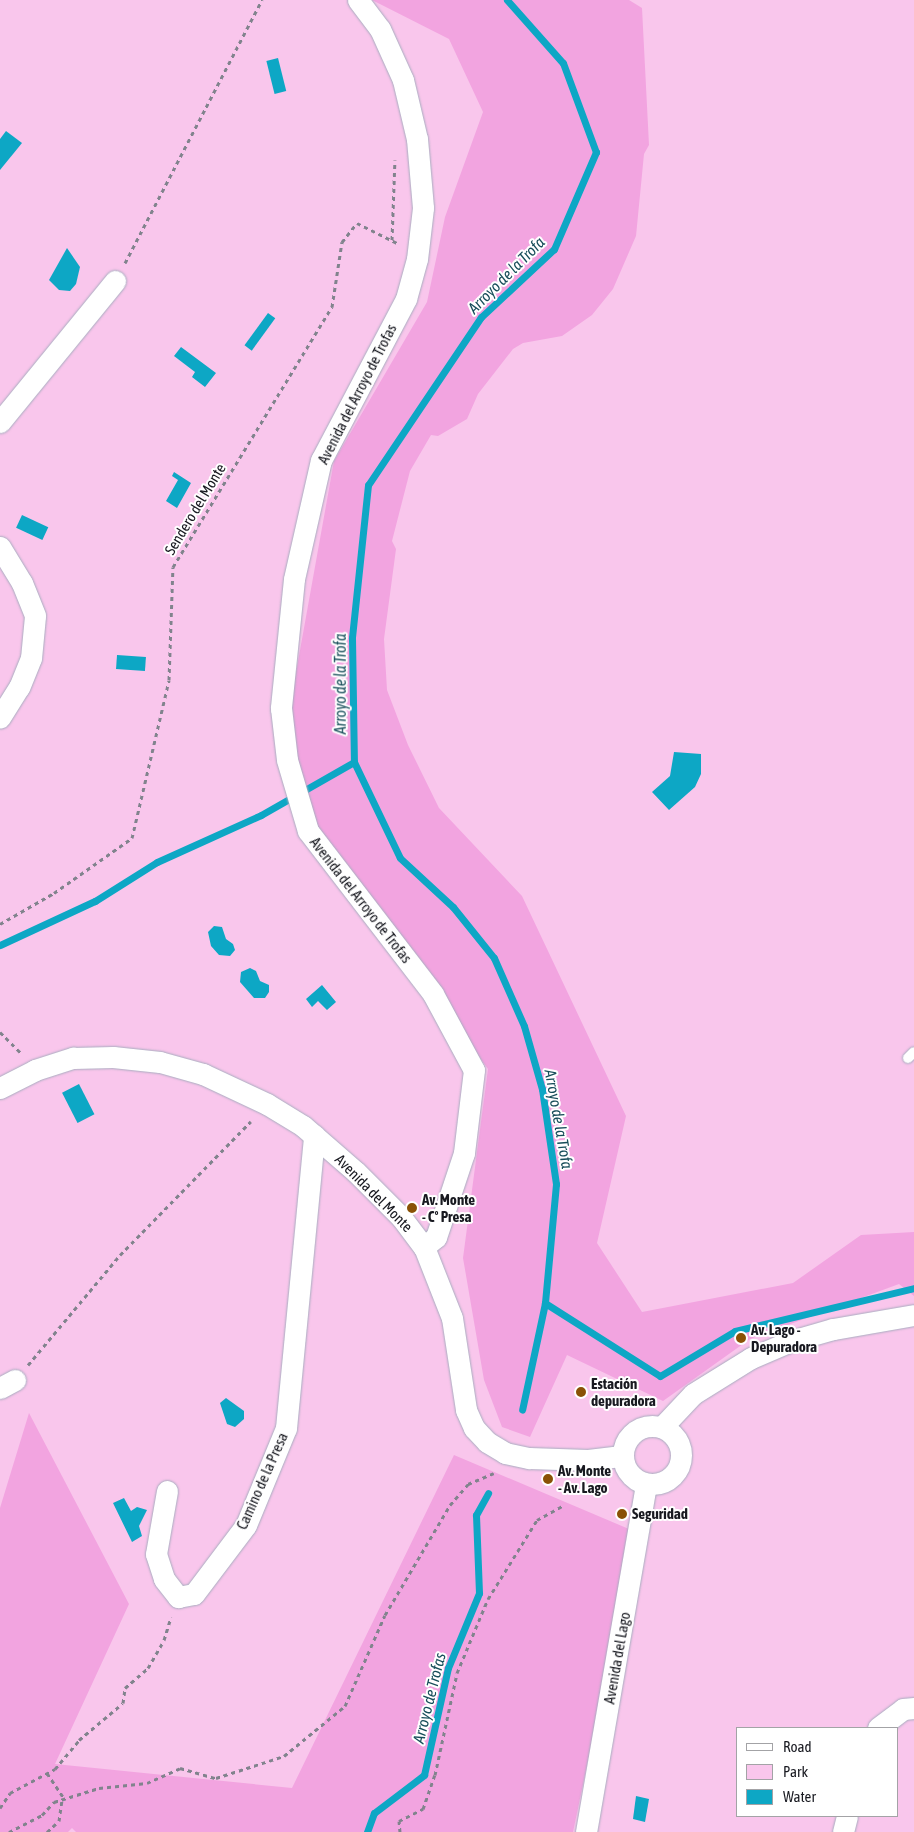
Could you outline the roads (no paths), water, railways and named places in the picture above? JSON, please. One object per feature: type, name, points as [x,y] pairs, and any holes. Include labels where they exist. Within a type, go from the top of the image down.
[{"type":"street","name":"Avenida del Arroyo de Trofas","points":[[358,0],[380,29],[403,80],[417,139],[423,208],[417,259],[406,299],[321,460],[294,579],[281,708],[287,760],[308,831],[433,994],[474,1070],[464,1154],[436,1237],[424,1247]]},
{"type":"street","points":[[0,422],[115,281]]},
{"type":"street","points":[[0,547],[22,583],[35,616],[31,658],[19,688],[0,717]]},
{"type":"street","name":"Avenida del Monte","points":[[0,1088],[35,1070],[73,1058],[114,1057],[160,1062],[203,1074],[267,1104],[314,1135],[401,1217],[424,1247],[452,1318],[466,1410],[474,1428],[487,1442],[505,1453],[530,1458],[588,1460],[622,1456]]},
{"type":"street","name":"Camino de la Presa","points":[[167,1491],[156,1554],[164,1579],[178,1597],[194,1594],[246,1525],[286,1428],[314,1135]]},
{"type":"street","points":[[662,1427],[693,1394],[752,1358],[791,1341],[833,1329],[914,1315]]},
{"type":"street","points":[[662,1427],[673,1434],[680,1444],[682,1457],[678,1469],[670,1479],[659,1484],[646,1484],[634,1479],[626,1469],[622,1456],[627,1440],[639,1428],[662,1427]]},
{"type":"street","name":"Avenida del Lago","points":[[586,1832],[643,1515],[646,1484]]},
{"type":"street","points":[[879,1727],[903,1709],[914,1708]]},
{"type":"street","points":[[843,1832],[847,1817]]},
{"type":"water","points":[[278,58],[286,91],[275,94],[266,61]]},
{"type":"water","points":[[6,131],[22,143],[0,170],[0,139]]},
{"type":"water","points":[[67,248],[80,267],[76,284],[70,291],[59,290],[49,280]]},
{"type":"water","points":[[268,313],[275,318],[252,351],[244,345]]},
{"type":"water","points":[[181,347],[216,373],[205,387],[192,377],[195,372],[174,356]]},
{"type":"water","points":[[174,472],[191,483],[177,508],[166,501],[178,480],[172,476]]},
{"type":"water","points":[[22,515],[48,527],[42,540],[16,528]]},
{"type":"water","points":[[117,655],[146,657],[145,671],[116,669]]},
{"type":"water","points":[[674,752],[701,754],[701,774],[695,787],[669,810],[652,792],[670,776]]},
{"type":"water","points":[[214,926],[222,927],[226,939],[233,944],[235,950],[230,956],[219,955],[211,946],[208,932]]},
{"type":"water","points":[[250,968],[256,971],[260,981],[269,985],[269,992],[265,998],[254,998],[240,982],[241,972]]},
{"type":"water","points":[[322,985],[336,1002],[327,1010],[318,1001],[312,1007],[306,999]]},
{"type":"water","points":[[79,1084],[94,1114],[78,1123],[62,1093]]},
{"type":"water","points":[[226,1398],[244,1411],[244,1419],[235,1427],[227,1424],[220,1403]]},
{"type":"water","points":[[124,1498],[131,1511],[137,1507],[147,1510],[139,1526],[142,1536],[132,1542],[113,1503]]},
{"type":"water","points":[[636,1796],[649,1799],[645,1822],[633,1819]]},
{"type":"waterway","name":"Arroyo de la Trofa","points":[[507,0],[563,63],[596,152],[554,249],[481,317],[368,485],[352,638],[354,762],[400,858],[453,907],[494,958],[524,1026],[542,1089],[556,1184],[545,1303],[522,1410]]},
{"type":"waterway","points":[[0,945],[95,901],[157,862],[261,815],[354,762]]},
{"type":"waterway","points":[[545,1303],[660,1376],[735,1331],[914,1288]]},
{"type":"waterway","name":"Arroyo de Trofas","points":[[367,1832],[374,1813],[424,1775],[448,1668],[479,1593],[476,1515],[488,1493]]},
{"type":"place","name":"Av. Monte - Cº Presa","points":[[412,1208]]},
{"type":"place","name":"Av. Lago - Depuradora","points":[[741,1338]]},
{"type":"place","name":"Estación depuradora","points":[[581,1392]]},
{"type":"place","name":"Av. Monte - Av. Lago","points":[[548,1479]]},
{"type":"place","name":"Seguridad","points":[[622,1514]]}]
